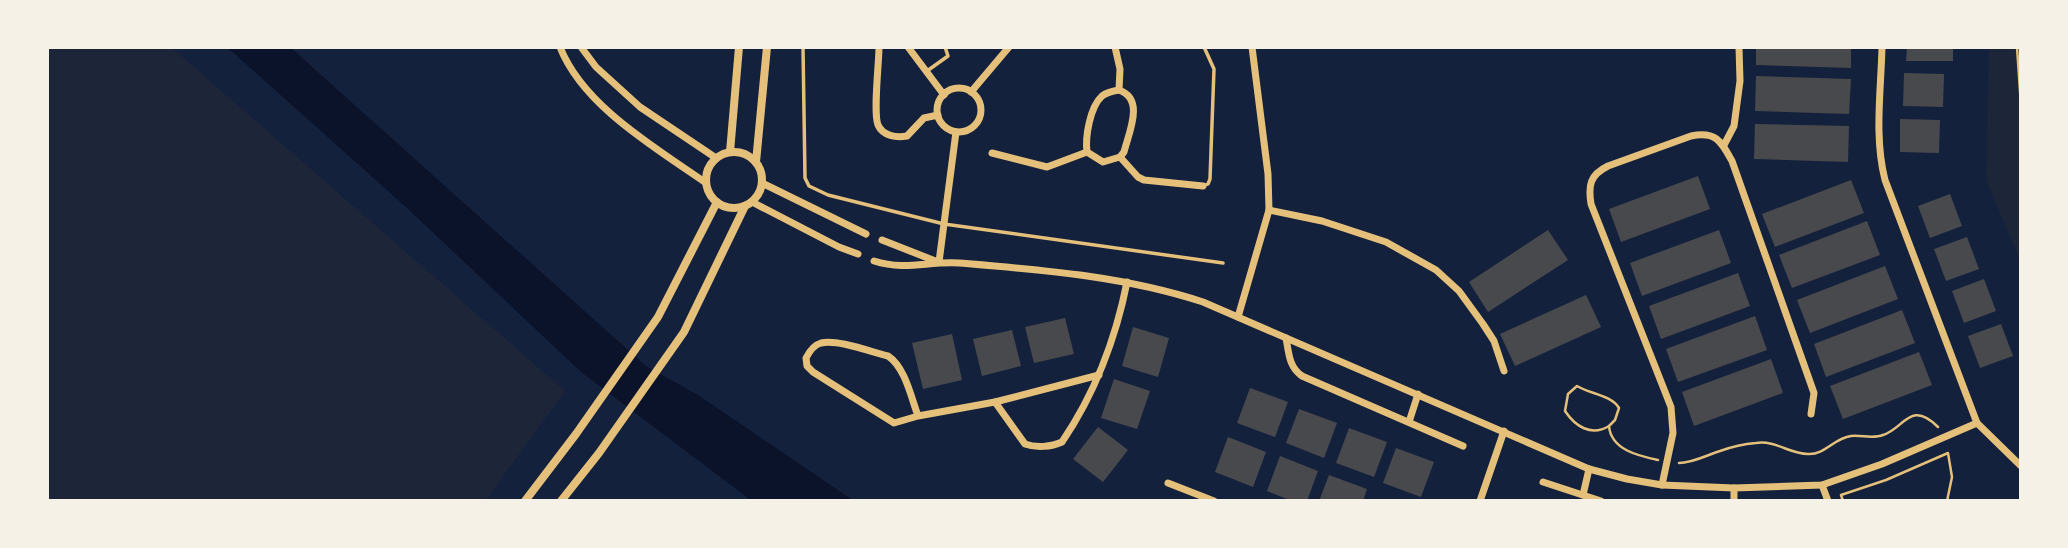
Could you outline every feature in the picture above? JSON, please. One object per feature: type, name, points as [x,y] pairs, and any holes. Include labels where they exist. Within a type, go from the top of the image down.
[{"type":"street","points":[[560,47],[580,83],[625,125],[706,183]]},
{"type":"street","points":[[581,47],[596,67],[640,107],[716,158]]},
{"type":"street","points":[[730,152],[739,47]]},
{"type":"street","points":[[756,162],[767,47]]},
{"type":"street","points":[[879,47],[877,118],[880,128],[893,137],[906,136],[924,118],[938,115]]},
{"type":"street","points":[[908,47],[944,95]]},
{"type":"street","points":[[971,92],[1009,47]]},
{"type":"street","points":[[1115,47],[1120,69],[1119,90]]},
{"type":"street","points":[[1238,317],[1269,210],[1268,174],[1252,47]]},
{"type":"street","points":[[1724,145],[1734,127],[1740,81],[1740,47]]},
{"type":"street","points":[[1882,47],[1879,141],[1880,162],[1885,180],[1977,423],[2021,466]]},
{"type":"street","points":[[957,89],[971,92],[980,102],[980,116],[972,128],[956,132],[946,127],[938,115],[939,100],[957,89]]},
{"type":"street","points":[[1119,90],[1127,92],[1134,106],[1124,152],[1120,157],[1103,162],[1087,152],[1087,139],[1096,106],[1103,95],[1119,90]]},
{"type":"street","points":[[939,262],[956,132]]},
{"type":"street","points":[[1662,485],[1673,433],[1671,407],[1591,204],[1591,180],[1598,171],[1608,166],[1691,136],[1703,134],[1715,137],[1724,145],[1814,393],[1811,414]]},
{"type":"street","points":[[730,152],[744,154],[756,162],[762,183],[757,197],[748,204],[730,208],[711,197],[706,183],[708,169],[716,158],[730,152]]},
{"type":"street","points":[[992,153],[1047,167],[1087,152]]},
{"type":"street","points":[[1120,157],[1144,180],[1203,186]]},
{"type":"street","points":[[762,183],[866,234]]},
{"type":"street","points":[[525,501],[658,317],[717,202]]},
{"type":"street","points":[[748,204],[858,254]]},
{"type":"street","points":[[561,501],[684,332],[748,204]]},
{"type":"street","points":[[1269,210],[1321,220],[1386,242],[1436,270],[1459,291],[1483,324],[1494,341],[1504,371]]},
{"type":"street","points":[[882,240],[939,262]]},
{"type":"street","points":[[874,261],[907,268],[939,262],[1056,271],[1164,289],[1203,302],[1590,469],[1627,480],[1662,485],[1734,488],[1822,485],[1882,464],[1977,423]]},
{"type":"street","points":[[995,402],[1025,444],[1055,445],[1062,442],[1099,374],[1122,310],[1127,282]]},
{"type":"street","points":[[1286,338],[1290,363],[1302,376],[1463,446]]},
{"type":"street","points":[[918,416],[894,360],[888,356],[821,343],[810,351],[806,358],[807,366],[813,372],[894,423],[995,402],[1099,374]]},
{"type":"street","points":[[1409,422],[1418,394]]},
{"type":"street","points":[[1480,501],[1504,431]]},
{"type":"street","points":[[1583,495],[1590,469]]},
{"type":"street","points":[[1543,482],[1601,501]]},
{"type":"street","points":[[1168,483],[1214,501]]},
{"type":"street","points":[[1822,485],[1828,501]]},
{"type":"street","points":[[1734,488],[1734,501]]},
{"type":"lane","points":[[803,47],[805,178],[809,186],[828,195],[944,224],[1223,263]]},
{"type":"lane","points":[[927,71],[948,56],[945,47]]},
{"type":"lane","points":[[1203,186],[1208,184],[1210,179],[1214,69],[1204,47]]},
{"type":"path","points":[[2017,47],[2021,106]]},
{"type":"path","points":[[1577,386],[1586,392],[1614,400],[1619,408],[1615,420],[1609,426],[1603,430],[1591,430],[1577,424],[1565,411],[1568,394],[1577,386]]},
{"type":"path","points":[[1609,426],[1611,437],[1620,446],[1634,454],[1667,463],[1684,463],[1730,448],[1761,442],[1774,442],[1792,452],[1813,454],[1850,436],[1881,436],[1907,417],[1917,415],[1933,421],[1938,426]]},
{"type":"path","points":[[1843,501],[1841,495],[1886,480],[1948,453],[1952,477],[1947,501]]},
{"type":"shaded area","points":[[47,47],[171,47],[565,391],[485,501],[47,501]]},
{"type":"shaded area","points":[[227,47],[290,47],[646,366],[698,395],[854,501],[752,501],[581,372],[408,209]]},
{"type":"shaded area","points":[[1989,47],[2021,47],[2021,262],[1986,180]]},
{"type":"building","points":[[1756,47],[1851,47],[1851,68],[1756,65]]},
{"type":"building","points":[[1907,47],[1953,47],[1953,61],[1906,61]]},
{"type":"building","points":[[1904,73],[1944,74],[1943,107],[1903,106]]},
{"type":"building","points":[[1756,76],[1851,79],[1849,114],[1755,111]]},
{"type":"building","points":[[1900,119],[1940,120],[1939,153],[1900,152]]},
{"type":"building","points":[[1755,124],[1849,126],[1848,162],[1754,159]]},
{"type":"building","points":[[1698,176],[1710,209],[1621,242],[1609,209]]},
{"type":"building","points":[[1851,180],[1864,213],[1775,247],[1762,214]]},
{"type":"building","points":[[1950,194],[1962,226],[1930,238],[1918,206]]},
{"type":"building","points":[[1867,221],[1880,255],[1792,288],[1779,255]]},
{"type":"building","points":[[1548,230],[1568,260],[1488,312],[1469,282]]},
{"type":"building","points":[[1719,230],[1731,263],[1642,296],[1630,263]]},
{"type":"building","points":[[1967,237],[1979,269],[1946,281],[1934,249]]},
{"type":"building","points":[[1885,266],[1898,299],[1810,333],[1797,300]]},
{"type":"building","points":[[1738,273],[1750,306],[1661,339],[1649,306]]},
{"type":"building","points":[[1984,279],[1996,311],[1964,323],[1952,291]]},
{"type":"building","points":[[1586,295],[1601,327],[1515,366],[1500,334]]},
{"type":"building","points":[[1902,310],[1915,343],[1826,377],[1814,344]]},
{"type":"building","points":[[1755,316],[1767,350],[1678,382],[1666,349]]},
{"type":"building","points":[[1065,318],[1074,354],[1034,363],[1025,327]]},
{"type":"building","points":[[2001,324],[2013,356],[1980,368],[1968,336]]},
{"type":"building","points":[[1133,327],[1169,338],[1158,377],[1122,366]]},
{"type":"building","points":[[1012,330],[1021,366],[982,376],[973,339]]},
{"type":"building","points":[[952,334],[962,380],[923,389],[912,343]]},
{"type":"building","points":[[1919,352],[1932,385],[1843,419],[1830,386]]},
{"type":"building","points":[[1771,359],[1783,393],[1694,426],[1682,392]]},
{"type":"building","points":[[1114,379],[1150,391],[1137,429],[1101,418]]},
{"type":"building","points":[[1250,388],[1288,402],[1275,437],[1237,423]]},
{"type":"building","points":[[1299,409],[1337,423],[1324,458],[1286,443]]},
{"type":"building","points":[[1098,427],[1128,450],[1103,482],[1073,459]]},
{"type":"building","points":[[1349,428],[1387,442],[1374,477],[1336,463]]},
{"type":"building","points":[[1228,437],[1266,452],[1253,487],[1215,472]]},
{"type":"building","points":[[1396,448],[1434,462],[1421,497],[1383,483]]},
{"type":"building","points":[[1280,456],[1318,471],[1307,501],[1292,501],[1267,491]]},
{"type":"building","points":[[1329,475],[1367,489],[1363,501],[1319,501]]}]
